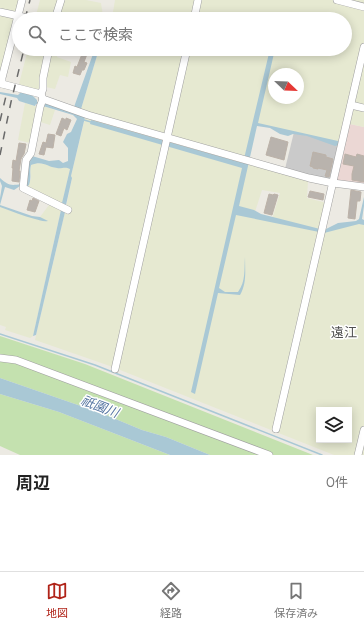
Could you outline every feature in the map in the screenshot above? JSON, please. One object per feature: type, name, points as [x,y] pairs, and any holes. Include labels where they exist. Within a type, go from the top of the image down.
[{"type":"street","points":[[21,12],[22,0]]},
{"type":"street","points":[[57,12],[61,0]]},
{"type":"street","points":[[195,12],[198,0]]},
{"type":"street","points":[[336,0],[364,6]]},
{"type":"street","points":[[0,12],[12,15]]},
{"type":"street","points":[[12,46],[1,84],[41,100],[167,142],[309,178],[364,187]]},
{"type":"street","points":[[276,429],[364,47]]},
{"type":"street","points":[[48,56],[43,78],[41,100],[30,153],[26,160],[23,188],[65,208]]},
{"type":"street","points":[[115,369],[185,56]]},
{"type":"street","points":[[351,105],[364,108]]},
{"type":"street","points":[[0,358],[16,360],[269,455]]},
{"type":"street","points":[[358,455],[364,430]]},
{"type":"shaded area","points":[[345,123],[364,127],[364,185],[332,180]]},
{"type":"shaded area","points":[[294,132],[340,143],[332,180],[285,169]]},
{"type":"green space","points":[[0,0],[19,0],[16,12],[12,12],[12,29],[0,80]]},
{"type":"green space","points":[[40,0],[86,0],[101,3],[102,12],[37,12]]},
{"type":"green space","points":[[115,0],[364,0],[364,127],[345,123],[340,143],[255,124],[246,162],[308,181],[307,198],[327,203],[319,229],[326,231],[364,222],[364,455],[334,455],[110,366],[35,340],[85,118],[77,114],[81,109],[97,56],[352,56],[352,12],[113,12]],"holes":[[[262,190],[280,193],[272,219],[254,215]]]},
{"type":"green space","points":[[26,56],[57,56],[71,62],[68,77],[60,75],[55,89],[41,86],[37,90],[19,84]]},
{"type":"green space","points":[[25,103],[55,110],[50,125],[34,120],[30,143],[18,140]]},
{"type":"green space","points":[[35,163],[45,164],[56,168],[67,167],[70,169],[33,336],[30,338],[5,330],[6,327],[0,325],[0,207],[37,219],[40,217],[52,201],[26,187],[31,179],[31,165]]},
{"type":"green space","points":[[0,336],[85,364],[313,455],[210,455],[101,413],[0,378]]},
{"type":"green space","points":[[0,394],[59,412],[170,455],[20,455],[0,446]]},
{"type":"water","points":[[92,56],[97,56],[81,109],[85,117],[71,176],[72,178],[66,205],[62,203],[70,169],[54,167],[42,163],[31,165],[30,182],[26,187],[27,165],[32,156],[49,161],[59,160],[63,163],[68,161],[68,148],[63,142],[67,134],[71,132],[77,119],[73,115],[42,105],[36,104],[35,106],[19,101],[17,98],[0,94],[0,92],[18,95],[21,92],[31,94],[37,102],[43,104],[44,102],[74,107]]},
{"type":"water","points":[[268,56],[273,56],[271,68],[268,68],[268,79],[258,123],[338,141],[339,145],[335,146],[307,136],[293,134],[288,136],[280,134],[270,128],[257,126],[239,206],[254,210],[261,214],[324,230],[338,223],[356,221],[359,219],[364,197],[362,219],[364,220],[364,225],[359,224],[324,233],[236,215],[219,288],[225,292],[238,292],[241,288],[243,280],[245,257],[244,286],[240,295],[218,293],[195,394],[191,392],[242,168],[90,124],[91,120],[243,163]]},
{"type":"water","points":[[0,178],[9,184],[21,184],[14,190],[5,187],[0,205],[2,186]]},
{"type":"water","points":[[0,205],[32,216],[40,217],[48,221],[26,216],[0,207]]},
{"type":"water","points":[[61,210],[65,212],[36,335],[33,336]]},
{"type":"water","points":[[0,378],[101,413],[210,455],[170,455],[59,412],[0,394]]},
{"type":"building","points":[[81,56],[86,56],[84,62],[87,63],[80,75],[73,73],[75,66],[77,67]]},
{"type":"building","points":[[62,118],[71,120],[67,130],[64,128],[61,136],[56,134]]},
{"type":"building","points":[[48,134],[55,135],[53,148],[46,147],[44,155],[39,154],[43,142],[46,143]]},
{"type":"building","points":[[271,137],[288,142],[284,160],[266,155]]},
{"type":"building","points":[[19,143],[26,144],[24,154],[21,159],[19,182],[12,181],[12,168],[13,160],[16,161]]},
{"type":"building","points":[[313,152],[326,155],[326,157],[333,159],[329,177],[325,176],[327,170],[313,168],[310,166]]},
{"type":"building","points":[[345,154],[356,157],[357,154],[364,156],[364,182],[352,180],[354,166],[343,164]]},
{"type":"building","points":[[351,190],[361,192],[360,201],[357,201],[355,219],[348,218]]},
{"type":"building","points":[[310,191],[324,194],[323,200],[308,197]]},
{"type":"building","points":[[269,194],[278,195],[272,215],[264,213]]},
{"type":"building","points":[[33,198],[39,201],[35,212],[27,210],[30,200],[32,201]]},
{"type":"waterway","points":[[84,120],[91,122]]},
{"type":"waterway","points":[[0,334],[95,365],[322,455]]},
{"type":"railway","points":[[27,12],[30,0]]},
{"type":"railway","points":[[0,155],[22,56]]},
{"type":"railway","points":[[0,121],[6,96]]},
{"type":"district","name":"遠江","points":[[344,332]]},
{"type":"water label","name":"祇園川","points":[[100,406]]}]
